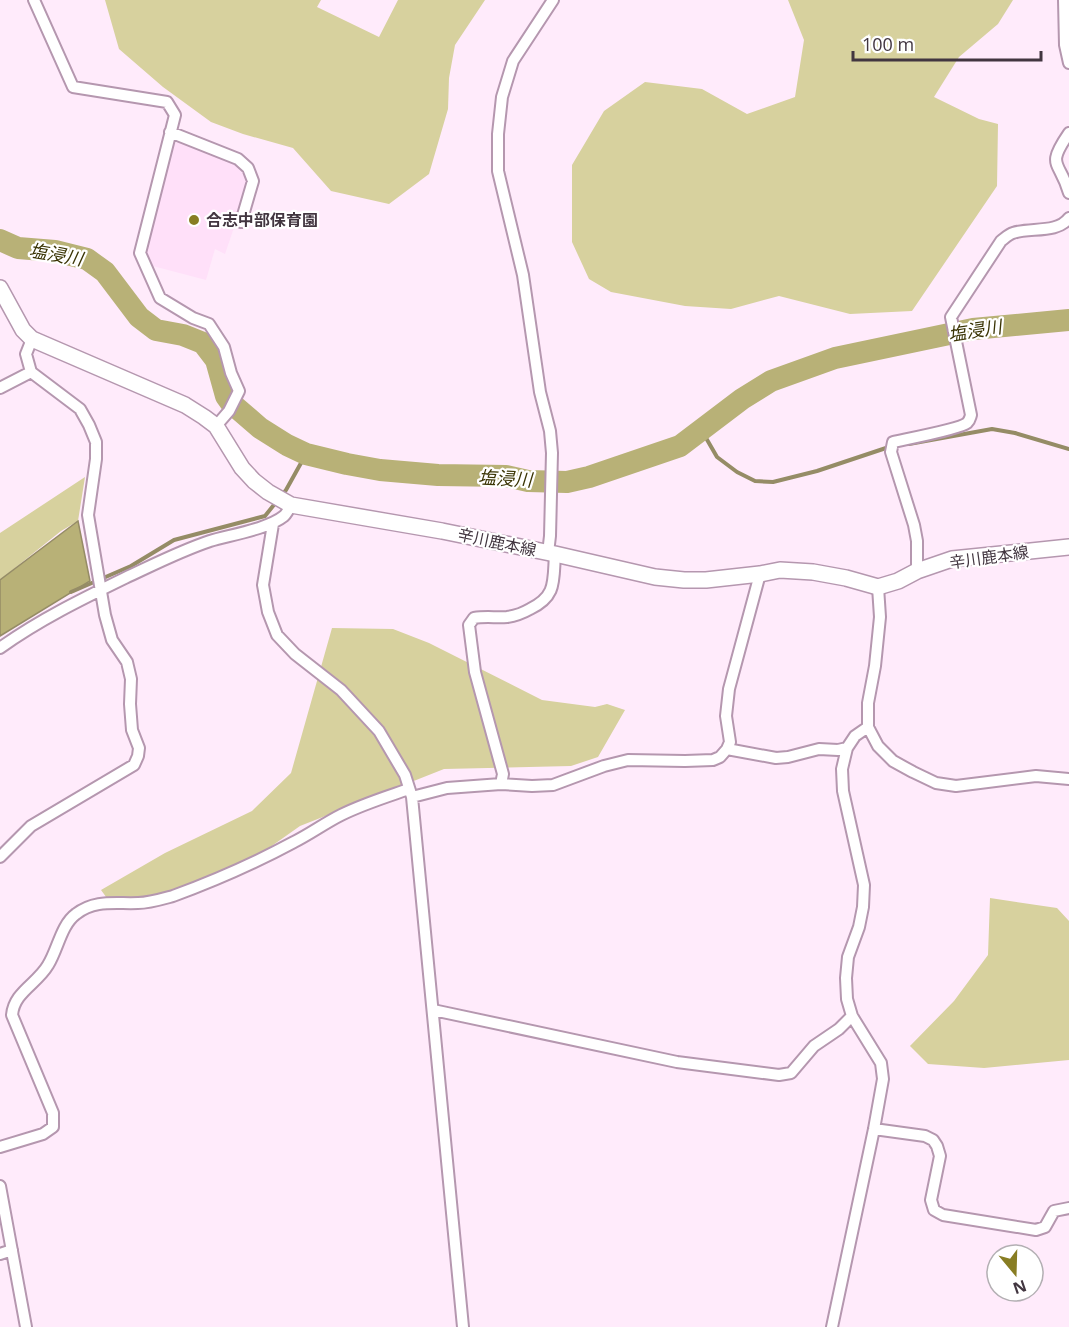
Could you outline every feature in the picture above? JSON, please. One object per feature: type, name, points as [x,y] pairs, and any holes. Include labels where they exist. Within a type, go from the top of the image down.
[{"type":"main road","points":[[0,288],[23,330],[32,339]]},
{"type":"main road","name":"辛川鹿本線","points":[[32,339],[185,405],[204,417],[216,426],[242,468],[254,481],[289,503],[552,553],[655,577],[706,580],[780,570],[813,572],[878,587],[952,559],[1069,547]]},
{"type":"street","points":[[34,0],[73,87],[167,102],[175,115],[140,253],[160,298],[193,318],[209,324],[224,347],[239,391],[229,411],[216,426]]},
{"type":"street","points":[[501,784],[503,774],[475,672],[469,625],[474,618],[508,617],[521,614],[541,604],[549,596],[553,583],[550,431],[540,392],[523,275],[498,171],[498,134],[502,97],[513,61],[553,0]]},
{"type":"street","points":[[1064,0],[1065,45],[1069,63]]},
{"type":"street","points":[[170,132],[238,159],[248,168],[253,182],[241,222]]},
{"type":"street","points":[[1069,133],[1060,145],[1055,158],[1069,193]]},
{"type":"street","points":[[917,571],[917,541],[891,452],[893,441],[952,429],[969,422],[971,415],[951,317],[1001,241],[1011,233],[1054,228],[1065,223],[1069,218]]},
{"type":"street","points":[[0,857],[31,826],[134,765],[139,748],[132,730],[131,679],[127,662],[112,640],[105,615],[88,515],[96,459],[96,442],[80,409],[31,372],[26,354],[32,339]]},
{"type":"street","points":[[0,388],[31,372]]},
{"type":"street","points":[[0,648],[25,631],[101,590],[182,552],[207,542],[273,524],[286,515],[289,503]]},
{"type":"street","points":[[273,524],[263,585],[268,612],[277,635],[295,654],[341,690],[379,730],[405,775],[410,793],[463,1327]]},
{"type":"street","points":[[0,1148],[43,1134],[53,1127],[53,1113],[12,1015],[15,1000],[38,979],[48,966],[67,924],[75,914],[102,903],[151,902],[202,885],[282,849],[339,816],[367,803],[410,793],[447,788],[501,784],[554,785],[604,766],[628,760],[685,761],[713,760],[720,757],[730,742],[726,716],[729,689],[760,574]]},
{"type":"street","points":[[878,587],[880,617],[868,704],[868,727],[878,746],[893,762],[936,783],[956,786],[1036,776],[1069,779]]},
{"type":"street","points":[[832,1327],[883,1079],[881,1063],[852,1016],[848,999],[848,957],[859,927],[864,885],[843,791],[842,769],[847,748],[855,736],[868,727]]},
{"type":"street","points":[[727,749],[776,758],[819,749],[847,748]]},
{"type":"street","points":[[433,1010],[677,1062],[779,1075],[791,1072],[814,1046],[852,1016]]},
{"type":"street","points":[[874,1129],[925,1136],[933,1140],[940,1156],[931,1200],[934,1210],[943,1215],[1036,1230],[1045,1227],[1054,1211],[1069,1208]]},
{"type":"street","points":[[0,1186],[26,1327]]},
{"type":"street","points":[[0,1254],[12,1250]]},
{"type":"shaded area","points":[[105,0],[321,0],[317,7],[379,37],[398,0],[485,0],[455,45],[449,78],[448,109],[429,174],[389,204],[331,191],[293,148],[211,122],[163,87],[119,49]]},
{"type":"shaded area","points":[[788,0],[1013,0],[998,24],[959,57],[934,97],[979,119],[998,124],[997,186],[912,311],[850,314],[779,296],[731,309],[685,306],[611,292],[589,279],[572,242],[572,165],[604,111],[645,82],[702,89],[747,114],[795,97],[804,40]]},
{"type":"shaded area","name":"合志中部保育園","points":[[182,141],[232,162],[246,176],[246,192],[225,254],[215,249],[206,280],[149,265],[144,251],[172,144]]},
{"type":"shaded area","points":[[85,477],[78,521],[61,531],[0,580],[0,533]]},
{"type":"shaded area","points":[[78,521],[90,581],[0,636],[0,580]]},
{"type":"shaded area","points":[[332,628],[393,629],[429,643],[542,700],[595,707],[607,704],[625,710],[598,757],[571,766],[444,769],[300,826],[252,860],[199,883],[112,905],[101,890],[165,853],[252,811],[291,773]]},
{"type":"shaded area","points":[[990,898],[1057,908],[1069,921],[1069,1060],[984,1068],[928,1064],[910,1046],[954,1001],[988,955]]},
{"type":"waterway","name":"塩浸川","points":[[0,240],[18,248],[55,251],[87,259],[105,272],[139,317],[156,330],[183,335],[203,343],[216,360],[226,396],[231,403],[260,428],[287,445],[306,454],[347,464],[380,470],[438,475],[506,476],[528,481],[567,482],[589,477],[680,446],[742,399],[771,381],[835,358],[973,329],[1069,320]]},
{"type":"waterway","points":[[909,444],[992,429],[1015,433],[1069,449]]},
{"type":"waterway","points":[[702,431],[717,457],[737,472],[755,481],[773,482],[817,471],[889,447]]},
{"type":"waterway","points":[[282,495],[306,454]]},
{"type":"waterway","points":[[71,592],[131,566],[174,540],[265,516],[277,501]]},
{"type":"place","name":"合志中部保育園","points":[[194,220]]}]
